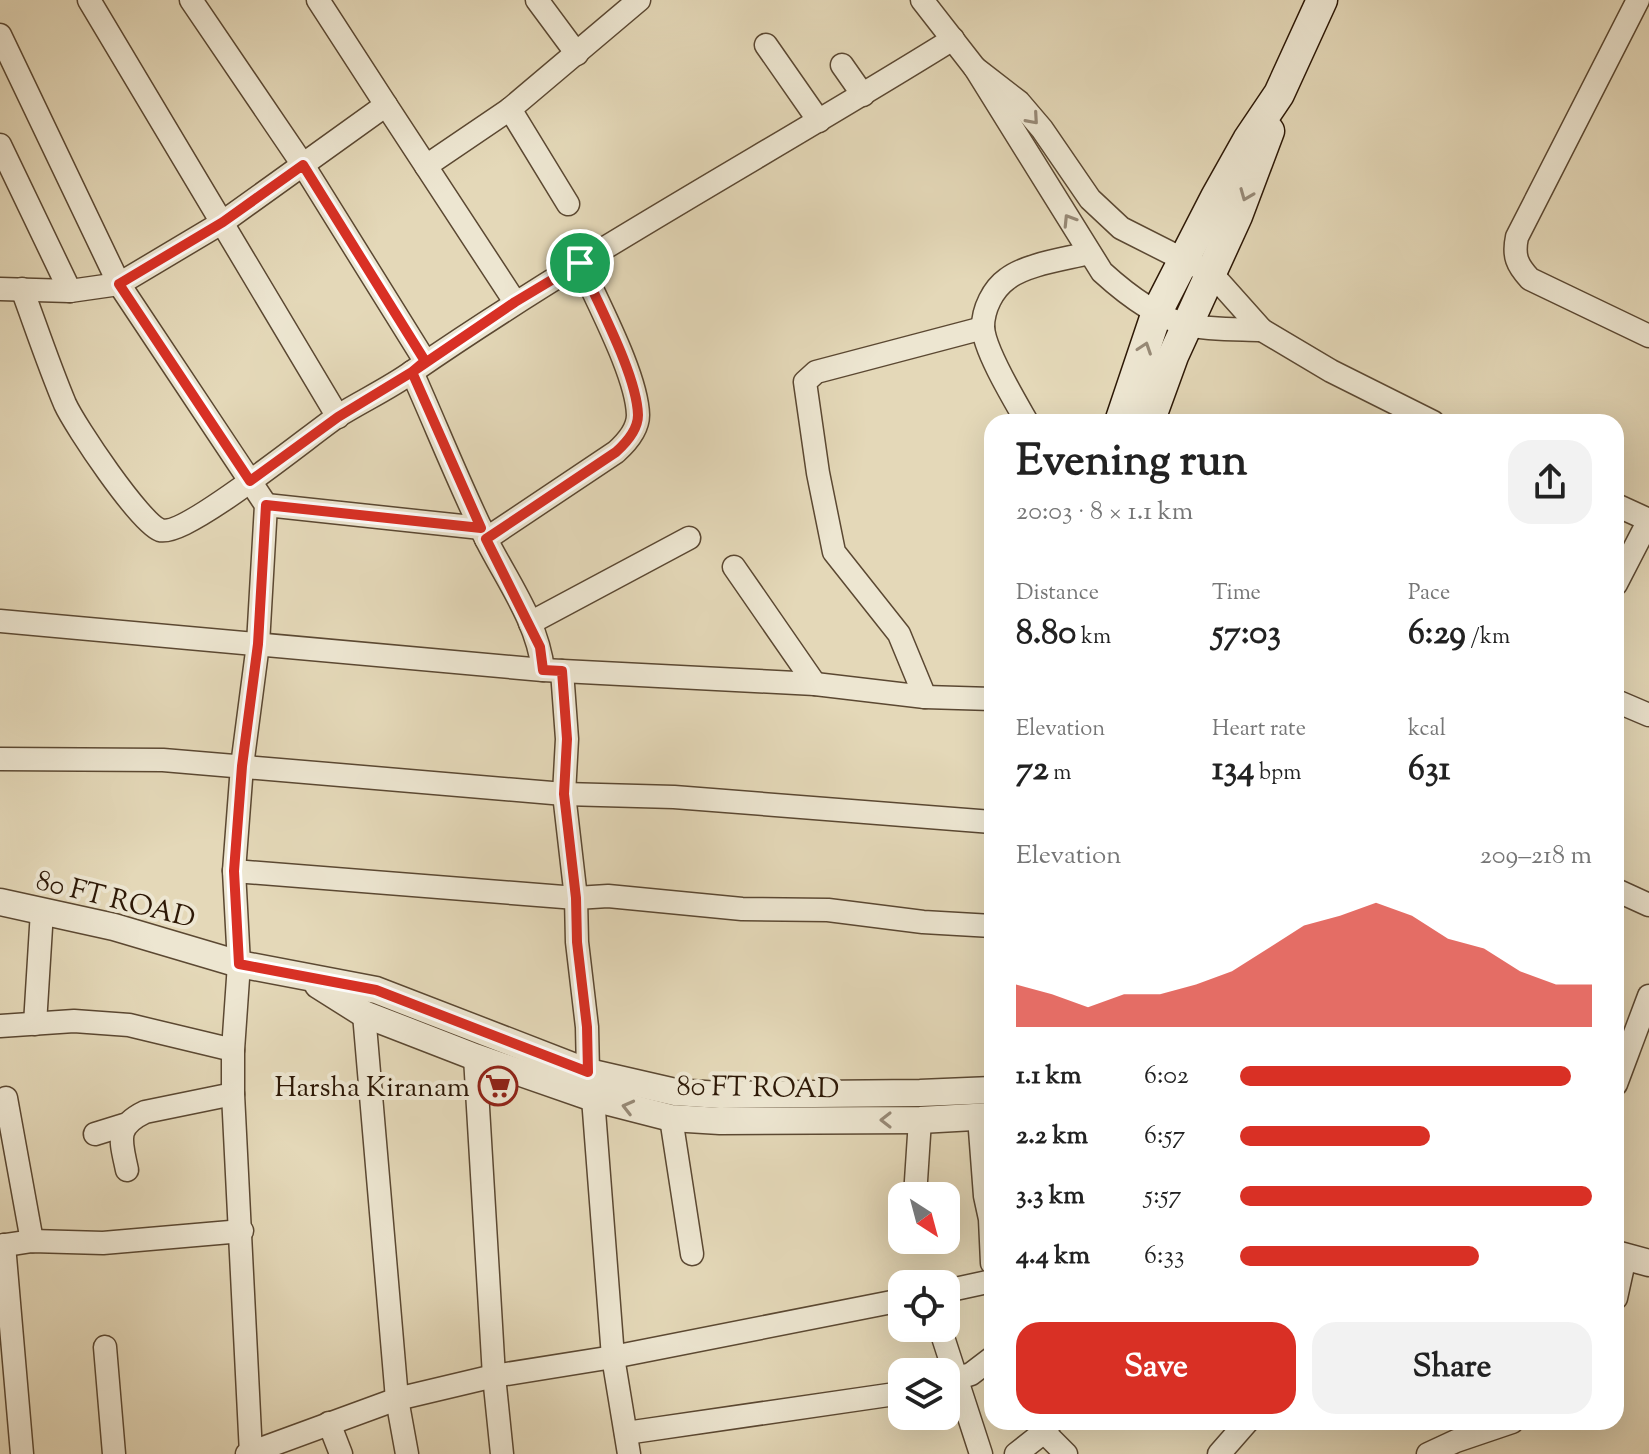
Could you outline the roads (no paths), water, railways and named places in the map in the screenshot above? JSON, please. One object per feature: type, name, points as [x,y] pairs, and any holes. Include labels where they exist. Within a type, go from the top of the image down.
[{"type":"main road","points":[[1123,414],[1157,312],[1248,140],[1279,94],[1322,0]]},
{"type":"main road","points":[[1152,414],[1187,325],[1265,148],[1279,94]]},
{"type":"street","points":[[89,0],[338,417]]},
{"type":"street","points":[[191,0],[303,165],[419,367],[484,534],[553,670],[567,739],[564,794],[576,898],[588,1072]]},
{"type":"street","points":[[318,0],[515,302]]},
{"type":"street","points":[[537,0],[577,54]]},
{"type":"street","points":[[426,166],[510,109],[639,0]]},
{"type":"street","points":[[922,0],[975,68],[1102,272],[1157,312],[1187,325],[1262,330]]},
{"type":"street","points":[[1638,0],[1517,237],[1513,253],[1520,269],[1530,279],[1649,336]]},
{"type":"street","points":[[0,35],[119,284],[266,505],[258,644],[242,766],[234,871],[239,964],[233,1094],[242,1231],[250,1453],[397,1399],[494,1376],[613,1357],[888,1303]]},
{"type":"street","points":[[386,105],[223,222],[119,284],[70,291],[11,289],[66,407],[138,513],[152,526],[163,531],[181,527],[338,417],[515,302],[953,39]]},
{"type":"street","points":[[766,45],[819,121]]},
{"type":"street","points":[[842,65],[863,95]]},
{"type":"street","points":[[975,68],[1019,102],[1042,129],[1090,199],[1121,228],[1212,274],[1262,330],[1344,378],[1417,414]]},
{"type":"street","points":[[510,109],[568,204]]},
{"type":"street","points":[[0,145],[70,291]]},
{"type":"street","points":[[1023,414],[983,328],[988,303],[1008,277],[1043,264],[1089,253]]},
{"type":"street","points":[[266,505],[484,534],[616,452],[635,428],[638,415],[627,369],[580,263]]},
{"type":"street","points":[[925,697],[899,634],[834,552],[818,473],[805,382],[816,372],[983,328]]},
{"type":"street","points":[[1624,509],[1649,520],[1624,568]]},
{"type":"street","points":[[530,623],[689,538]]},
{"type":"street","points":[[734,567],[815,684]]},
{"type":"street","points":[[0,621],[553,670],[815,684],[925,697],[984,699]]},
{"type":"street","points":[[1624,704],[1649,715]]},
{"type":"street","points":[[0,759],[163,760],[564,794],[674,797],[984,821]]},
{"type":"street","points":[[234,871],[576,898],[608,896],[742,909],[828,910],[923,922],[984,926]]},
{"type":"street","points":[[1624,894],[1649,905]]},
{"type":"street","name":"80 FT ROAD","points":[[0,902],[114,927],[239,964],[376,990],[588,1072],[675,1092],[720,1095],[984,1090]]},
{"type":"street","points":[[35,1024],[42,911]]},
{"type":"street","name":"80 FT ROAD","points":[[309,979],[364,1014],[475,1057],[593,1098],[671,1118],[720,1121],[984,1117]]},
{"type":"street","points":[[1624,1063],[1649,996]]},
{"type":"street","points":[[364,1014],[397,1399],[407,1454]]},
{"type":"street","points":[[0,1026],[74,1021],[129,1025],[233,1050]]},
{"type":"street","points":[[475,1057],[494,1376],[502,1454]]},
{"type":"street","points":[[95,1134],[124,1125],[145,1112],[233,1094]]},
{"type":"street","points":[[6,1098],[32,1241]]},
{"type":"street","points":[[593,1098],[613,1357],[628,1444],[888,1396]]},
{"type":"street","points":[[671,1118],[692,1254]]},
{"type":"street","points":[[916,1182],[920,1120]]},
{"type":"street","points":[[124,1125],[121,1138],[127,1170]]},
{"type":"street","points":[[22,1454],[2,1245],[32,1241],[103,1243],[242,1231]]},
{"type":"street","points":[[960,1288],[984,1283]]},
{"type":"street","points":[[105,1347],[114,1454]]},
{"type":"street","points":[[960,1377],[984,1364]]},
{"type":"street","points":[[960,1400],[981,1454]]},
{"type":"street","points":[[329,1423],[341,1454]]},
{"type":"street","points":[[1016,1454],[1044,1430]]},
{"type":"street","points":[[1049,1430],[1066,1454]]},
{"type":"street","points":[[1219,1454],[1240,1430]]},
{"type":"street","points":[[1428,1454],[1452,1431]]},
{"type":"place","name":"Harsha Kiranam","points":[[498,1086]]}]
